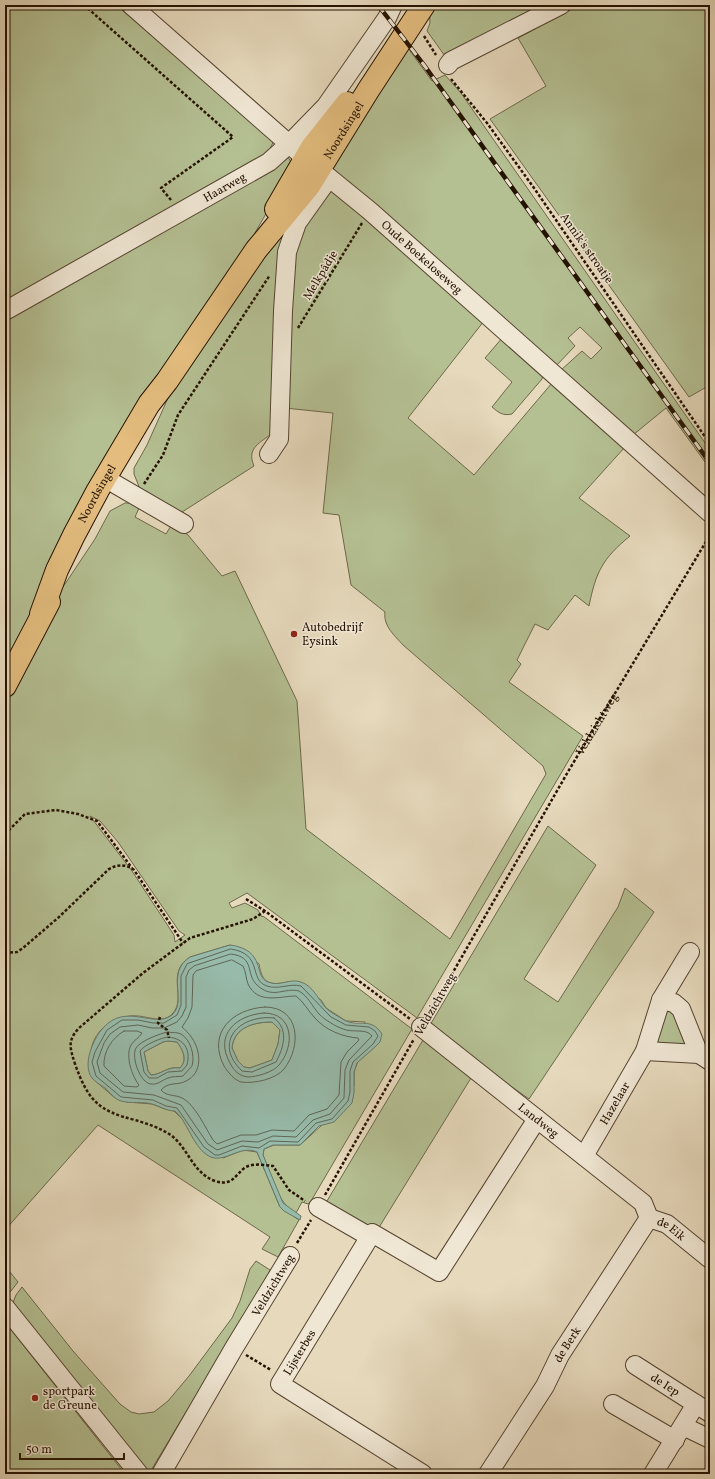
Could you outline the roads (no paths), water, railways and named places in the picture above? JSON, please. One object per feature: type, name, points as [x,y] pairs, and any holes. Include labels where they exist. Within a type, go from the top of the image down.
[{"type":"main road","name":"Noordsingel","points":[[41,614],[56,570],[98,490],[149,404],[167,381],[256,250],[271,218],[311,162],[351,97],[418,8]]},
{"type":"main road","name":"Noordsingel","points":[[5,686],[41,614],[63,580],[156,411],[167,381]]},
{"type":"street","name":"Oude Boekeloseweg","points":[[131,5],[311,162],[370,211],[710,513]]},
{"type":"street","name":"Haarweg","points":[[5,311],[269,162],[311,162],[326,106],[387,18],[393,5]]},
{"type":"street","points":[[448,65],[451,62],[561,5]]},
{"type":"street","points":[[269,454],[279,439],[283,311],[287,252],[297,223],[311,162]]},
{"type":"street","points":[[115,484],[136,498],[184,524]]},
{"type":"street","name":"Hazelaar","points":[[584,1156],[645,1051],[661,1000],[690,952]]},
{"type":"street","points":[[661,1000],[674,1004],[680,1009],[704,1057]]},
{"type":"street","name":"Landweg","points":[[421,1027],[644,1204],[649,1218]]},
{"type":"street","points":[[645,1051],[704,1057]]},
{"type":"street","points":[[318,1208],[370,1237],[372,1233],[439,1272],[537,1119]]},
{"type":"street","name":"de Eik","points":[[649,1218],[667,1224],[710,1258]]},
{"type":"street","name":"de Berk","points":[[488,1474],[545,1386],[560,1355],[649,1218]]},
{"type":"street","name":"Lijsterbes","points":[[370,1237],[280,1384],[423,1474]]},
{"type":"street","name":"Veldzichtweg","points":[[161,1474],[234,1348],[290,1256]]},
{"type":"street","points":[[5,1307],[139,1474]]},
{"type":"street","name":"de Iep","points":[[635,1365],[703,1409],[679,1433],[653,1474]]},
{"type":"street","points":[[613,1404],[679,1433],[710,1440]]},
{"type":"water","points":[[230,945],[242,948],[249,952],[254,958],[261,975],[268,982],[276,984],[293,981],[301,982],[309,986],[326,1008],[332,1013],[349,1022],[373,1025],[382,1034],[380,1042],[357,1063],[354,1072],[354,1093],[352,1103],[334,1122],[319,1126],[300,1145],[273,1145],[264,1149],[263,1155],[283,1203],[301,1216],[300,1220],[280,1207],[257,1152],[250,1150],[237,1152],[225,1157],[213,1158],[202,1151],[175,1111],[148,1103],[125,1102],[119,1100],[96,1082],[89,1073],[88,1059],[92,1045],[103,1028],[112,1021],[121,1017],[130,1016],[165,1019],[172,1015],[178,1002],[179,971],[190,957]],"holes":[[[272,1022],[280,1030],[278,1044],[272,1060],[250,1068],[244,1067],[238,1061],[232,1048],[237,1035],[246,1027],[258,1023]],[[168,1041],[177,1042],[184,1055],[184,1062],[180,1068],[171,1068],[158,1074],[151,1075],[148,1071],[144,1052]]]},
{"type":"railway","points":[[378,5],[424,65],[710,463]]},
{"type":"place","name":"Autobedrijf Eysink","points":[[294,634]]},
{"type":"place","name":"sportpark de Greune","points":[[35,1398]]}]
